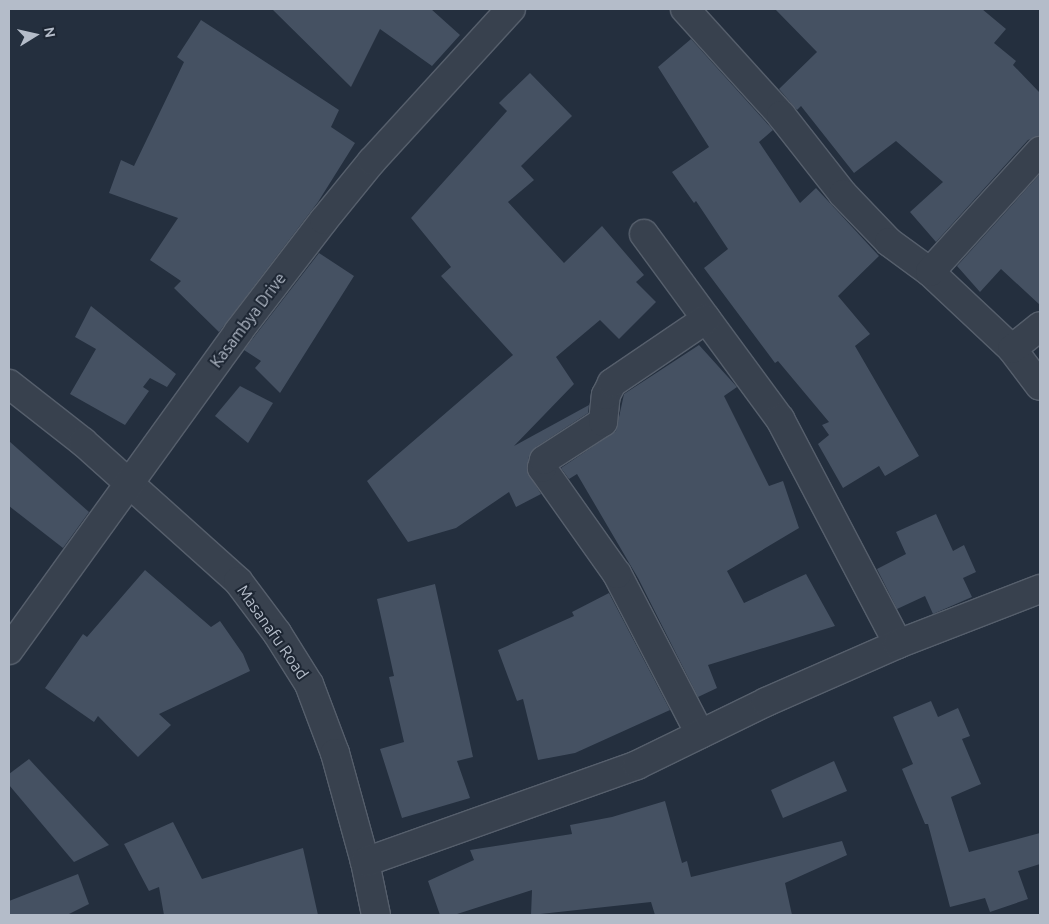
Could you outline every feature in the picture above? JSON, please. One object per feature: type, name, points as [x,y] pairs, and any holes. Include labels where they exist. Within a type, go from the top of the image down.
[{"type":"street","name":"Kasambya Drive","points":[[9,650],[324,220],[372,161],[511,9]]},
{"type":"street","points":[[685,9],[781,115],[842,194],[889,242],[930,272],[1012,349],[1040,386]]},
{"type":"street","points":[[930,272],[1040,151]]},
{"type":"street","points":[[644,234],[780,419],[898,644]]},
{"type":"street","points":[[700,734],[617,574],[542,468],[544,460],[603,422],[612,383],[706,320]]},
{"type":"street","points":[[1012,349],[1040,326]]},
{"type":"street","name":"Masanafu Road","points":[[9,384],[130,483],[238,581],[305,677],[335,753],[365,862],[376,915]]},
{"type":"street","points":[[365,862],[637,765],[700,734],[898,644],[1040,589]]},
{"type":"building","points":[[272,9],[431,9],[460,35],[432,66],[380,29],[351,87]]},
{"type":"building","points":[[775,9],[982,9],[1006,29],[994,43],[1016,61],[1013,65],[1040,93],[1040,136],[1028,140],[936,242],[910,212],[943,182],[896,141],[854,173],[801,106],[797,110],[779,89],[817,52]]},
{"type":"building","points":[[201,20],[339,110],[331,127],[355,143],[318,202],[219,332],[174,288],[181,281],[150,260],[178,218],[109,193],[121,160],[134,166],[184,62],[177,57]]},
{"type":"building","points":[[691,39],[773,130],[759,142],[800,203],[816,188],[879,256],[838,296],[870,334],[855,346],[919,456],[885,476],[879,466],[843,488],[818,444],[829,435],[822,425],[829,422],[778,361],[775,363],[704,268],[728,249],[696,201],[694,203],[672,172],[709,147],[658,67]]},
{"type":"building","points":[[530,73],[572,116],[521,166],[534,180],[508,202],[564,263],[602,226],[644,275],[636,282],[656,302],[619,339],[600,320],[556,357],[574,384],[514,446],[589,405],[588,413],[536,447],[529,456],[527,471],[541,494],[516,507],[509,492],[456,528],[408,542],[367,481],[513,355],[441,276],[451,267],[411,218],[507,111],[499,103]]},
{"type":"building","points":[[1040,174],[1040,305],[1001,269],[980,292],[957,266]]},
{"type":"building","points":[[319,253],[354,276],[280,393],[255,368],[261,361],[244,350]]},
{"type":"building","points":[[91,306],[176,374],[167,387],[150,378],[143,387],[149,391],[125,425],[70,394],[96,349],[75,337]]},
{"type":"building","points":[[699,345],[737,387],[724,396],[769,486],[783,481],[799,528],[727,571],[744,603],[806,574],[835,626],[708,665],[717,688],[698,697],[638,578],[577,474],[569,479],[561,468],[616,431],[624,394]]},
{"type":"building","points":[[240,386],[273,403],[248,443],[215,416]]},
{"type":"building","points":[[9,441],[89,512],[63,548],[9,506]]},
{"type":"building","points":[[936,514],[953,551],[964,545],[976,572],[963,578],[972,597],[933,614],[925,596],[897,609],[877,569],[906,554],[896,532]]},
{"type":"building","points":[[145,570],[211,627],[220,621],[243,654],[250,671],[159,714],[171,725],[138,757],[98,716],[94,722],[45,688],[83,634],[87,637]]},
{"type":"building","points":[[435,584],[473,757],[457,761],[470,798],[402,818],[380,749],[404,742],[389,677],[394,676],[377,599]]},
{"type":"building","points":[[609,593],[670,710],[575,753],[538,760],[523,699],[517,701],[498,650],[574,616],[572,612]]},
{"type":"building","points":[[931,701],[938,717],[958,708],[970,736],[962,739],[981,784],[951,797],[969,852],[1040,833],[1040,864],[1018,871],[1028,899],[990,912],[985,898],[950,907],[928,824],[925,824],[902,769],[913,764],[893,717]]},
{"type":"building","points":[[29,759],[109,845],[74,862],[9,785],[9,774]]},
{"type":"building","points":[[834,761],[847,791],[783,818],[771,790]]},
{"type":"building","points":[[665,801],[682,863],[687,861],[691,877],[842,841],[847,855],[785,883],[792,915],[655,915],[651,902],[531,915],[532,890],[454,915],[440,915],[428,881],[474,860],[470,850],[572,834],[570,825],[612,817]]},
{"type":"building","points":[[173,822],[202,879],[303,848],[318,915],[164,915],[159,887],[149,891],[124,844]]},
{"type":"building","points":[[78,874],[89,904],[67,915],[9,915],[9,901]]}]
